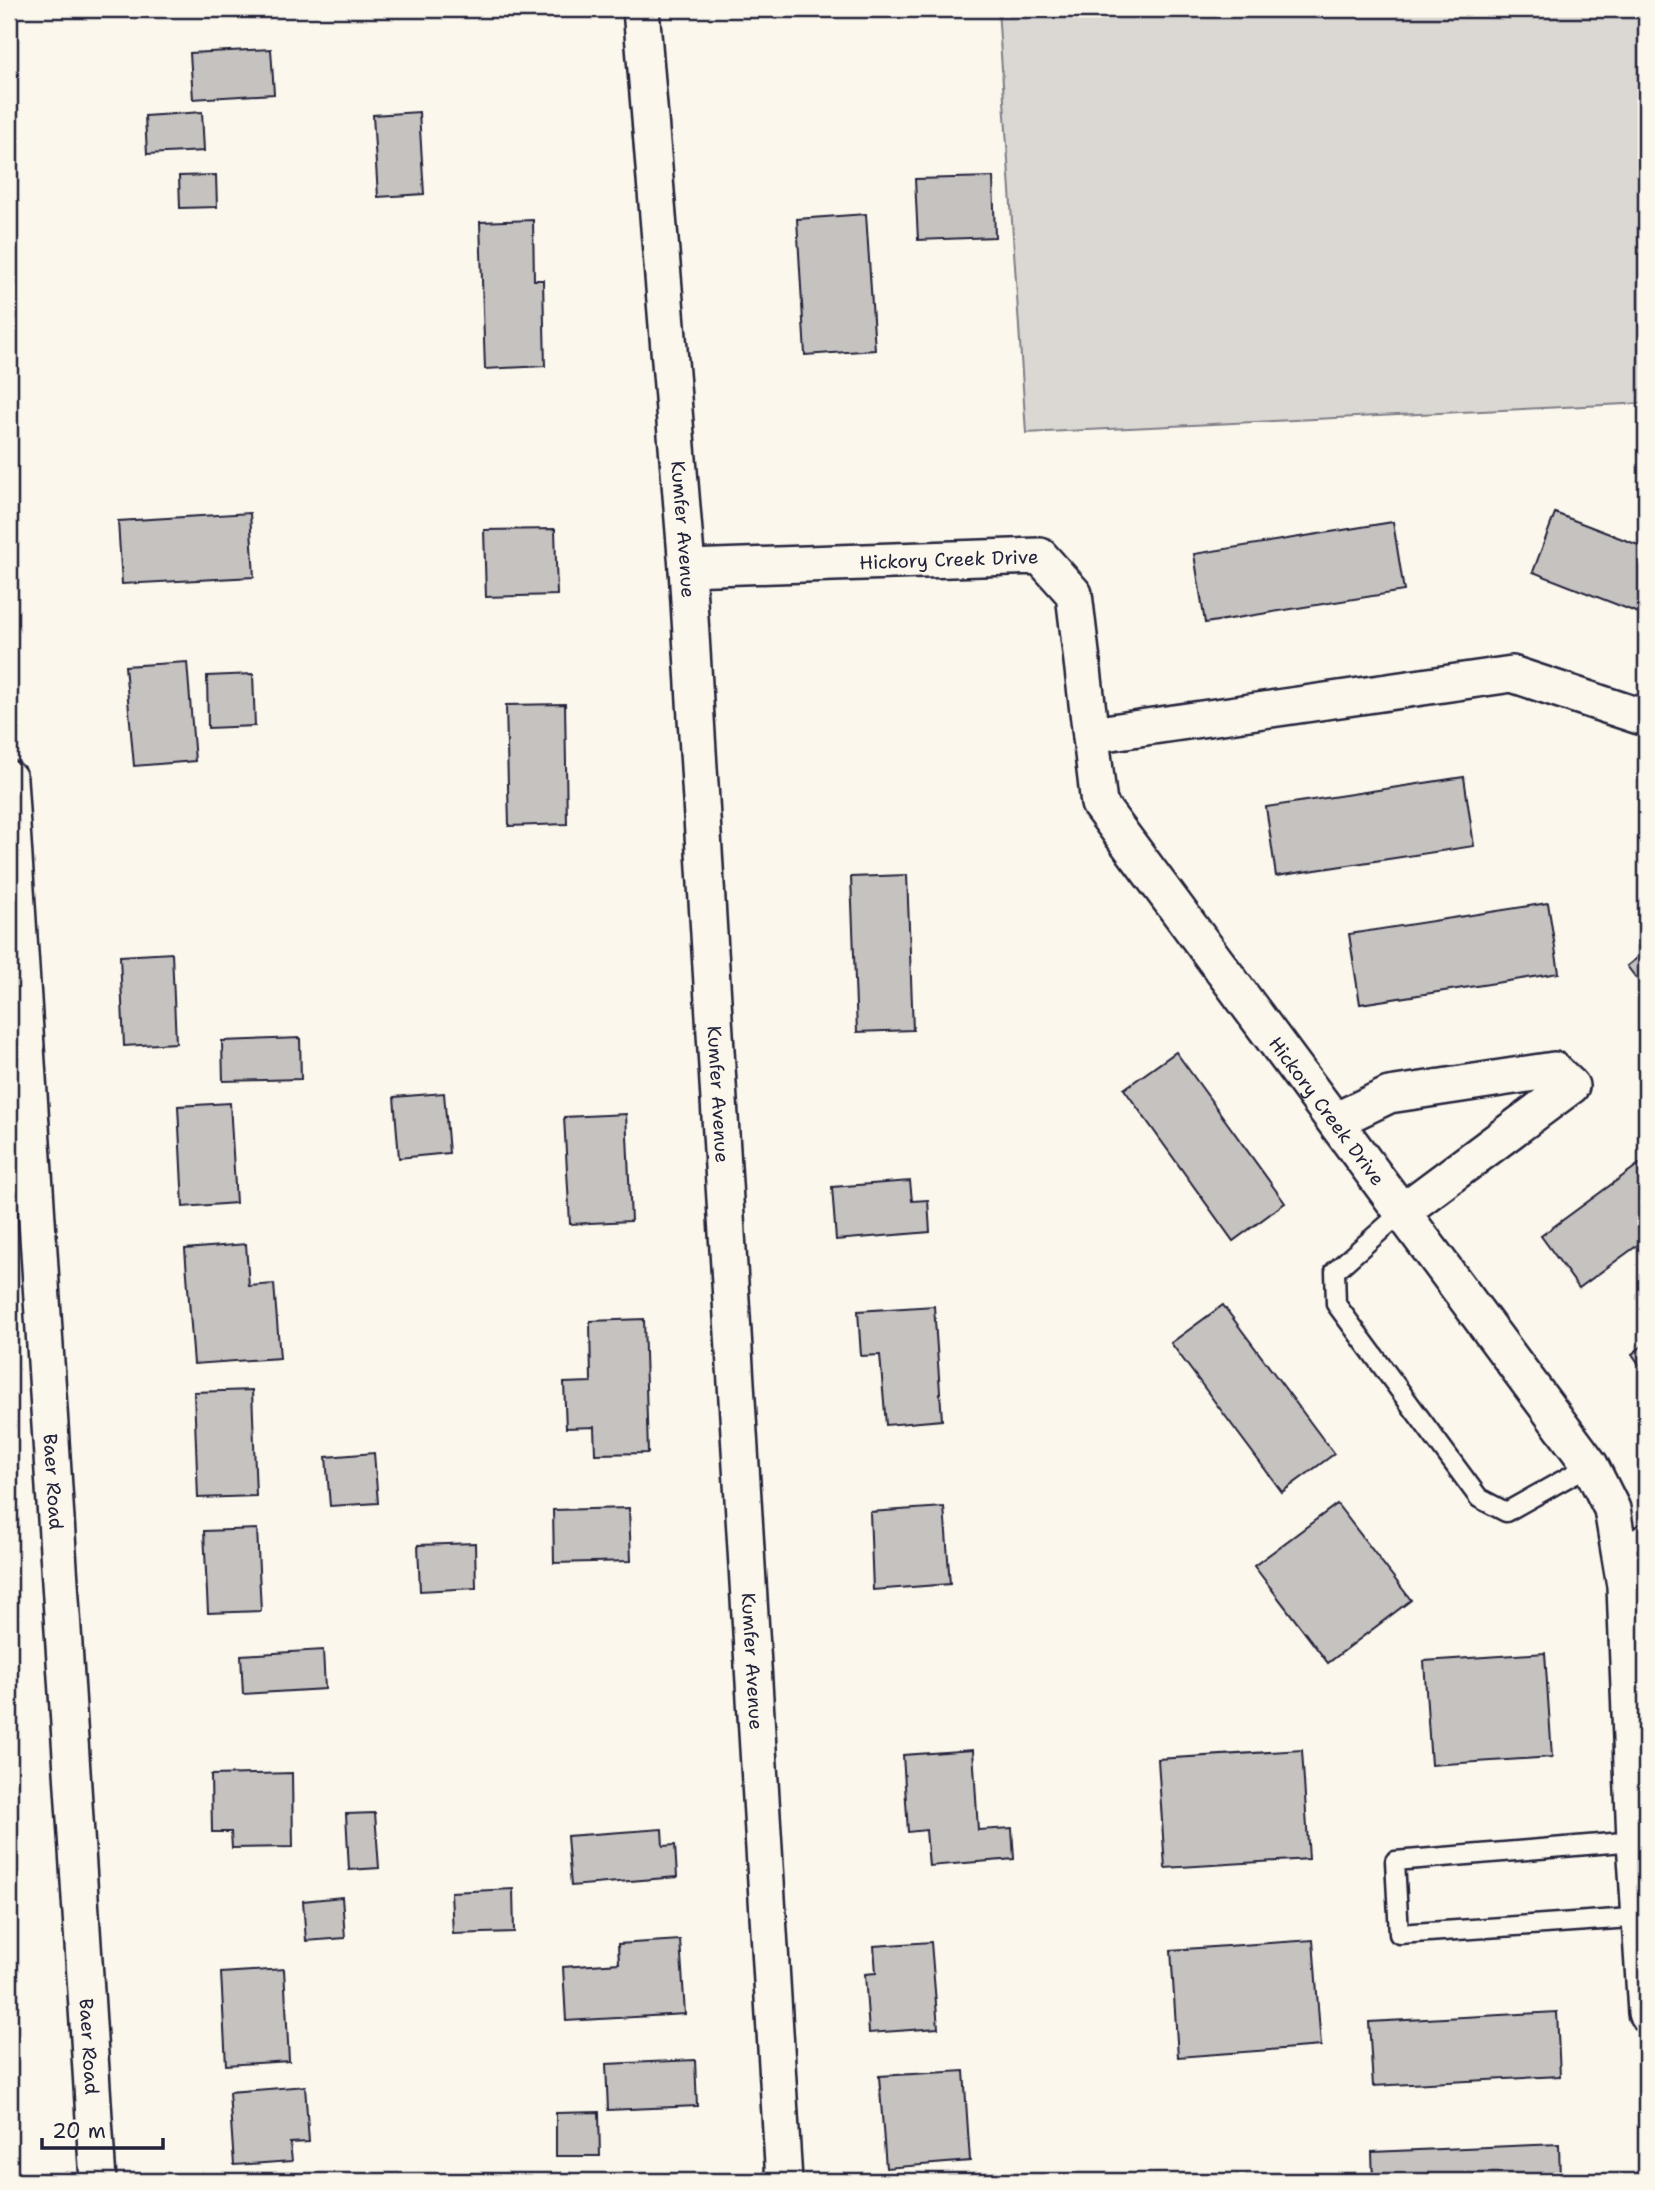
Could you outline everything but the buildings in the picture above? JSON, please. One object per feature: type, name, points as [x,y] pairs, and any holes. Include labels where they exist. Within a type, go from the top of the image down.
[{"type":"street","name":"Kumfer Avenue","points":[[641,9],[687,568],[784,2181]]},
{"type":"street","name":"Hickory Creek Drive","points":[[687,568],[1041,556],[1074,594],[1099,804],[1590,1465],[1612,1509],[1634,1540],[1635,1841],[1644,1917],[1646,2013]]},
{"type":"street","points":[[1091,735],[1511,674],[1639,716]]},
{"type":"street","name":"Baer Road","points":[[9,779],[98,2181]]},
{"type":"street","points":[[1335,1121],[1389,1095],[1554,1070],[1571,1086],[1403,1211]]},
{"type":"lane","points":[[1403,1211],[1335,1271],[1336,1304],[1344,1315],[1479,1498],[1506,1511],[1590,1465]]},
{"type":"lane","points":[[1635,1841],[1395,1861],[1399,1934],[1644,1917]]},
{"type":"shaded area","points":[[998,9],[1646,9],[1646,403],[1026,433]]}]
